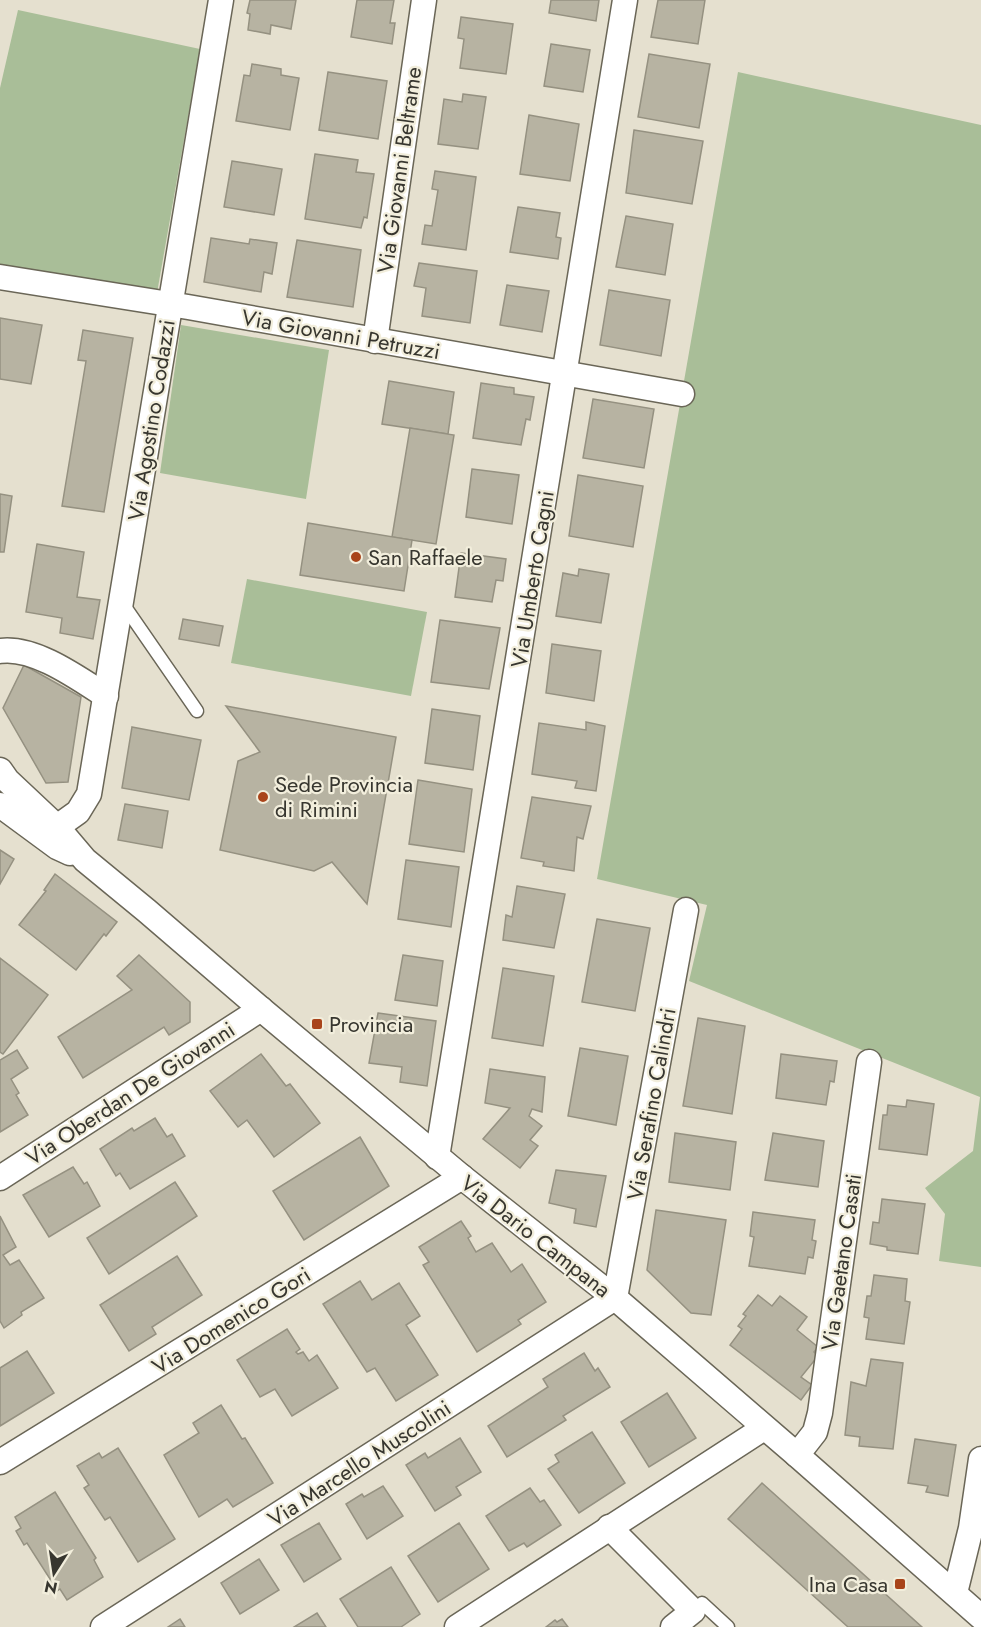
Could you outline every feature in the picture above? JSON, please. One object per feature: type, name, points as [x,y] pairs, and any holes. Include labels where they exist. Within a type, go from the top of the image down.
[{"type":"street","name":"Via Agostino Codazzi","points":[[57,827],[78,812],[89,794],[221,0]]},
{"type":"street","name":"Via Giovanni Beltrame","points":[[375,341],[424,0]]},
{"type":"street","name":"Via Umberto Cagni","points":[[437,1157],[625,0]]},
{"type":"street","name":"Via Giovanni Petruzzi","points":[[0,277],[170,304],[682,394]]},
{"type":"street","points":[[0,651],[11,649],[56,664],[106,696]]},
{"type":"street","name":"Via Dario Campana","points":[[0,770],[7,780],[57,827],[85,860],[437,1157],[615,1298],[981,1617]]},
{"type":"street","name":"Via Dario Campana","points":[[0,805],[57,847],[85,860]]},
{"type":"street","name":"Via Serafino Calindri","points":[[615,1298],[686,910]]},
{"type":"street","name":"Via Oberdan De Giovanni","points":[[0,1178],[261,1009]]},
{"type":"street","name":"Via Gaetano Casati","points":[[797,1455],[815,1432],[820,1413],[869,1062]]},
{"type":"street","name":"Via Domenico Gori","points":[[0,1462],[462,1177]]},
{"type":"street","name":"Via Marcello Muscolini","points":[[103,1627],[615,1298]]},
{"type":"street","points":[[457,1627],[764,1428]]},
{"type":"street","points":[[954,1593],[971,1528],[981,1459]]},
{"type":"street","points":[[609,1527],[702,1603],[673,1627]]},
{"type":"lane","points":[[121,600],[197,711]]},
{"type":"lane","points":[[702,1603],[728,1627]]},
{"type":"green space","points":[[18,10],[200,49],[157,293],[0,268],[0,88]]},
{"type":"green space","points":[[738,72],[981,125],[981,1267],[939,1261],[945,1214],[925,1188],[973,1151],[980,1097],[689,981],[707,905],[597,879]]},
{"type":"green space","points":[[181,325],[329,350],[306,499],[160,473]]},
{"type":"green space","points":[[247,579],[427,612],[411,696],[231,663]]},
{"type":"building","points":[[250,0],[296,0],[291,29],[271,25],[270,34],[248,30],[250,14],[247,13]]},
{"type":"building","points":[[357,0],[394,0],[390,23],[395,23],[392,44],[351,37]]},
{"type":"building","points":[[551,0],[599,0],[596,21],[549,13]]},
{"type":"building","points":[[658,0],[705,0],[698,44],[651,37]]},
{"type":"building","points":[[461,17],[513,24],[506,74],[460,68],[464,39],[458,38]]},
{"type":"building","points":[[551,44],[590,50],[583,92],[544,86]]},
{"type":"building","points":[[649,54],[710,64],[699,128],[638,117]]},
{"type":"building","points":[[252,64],[281,69],[281,75],[299,78],[290,130],[236,121],[244,75],[250,76]]},
{"type":"building","points":[[328,72],[387,81],[378,139],[319,130]]},
{"type":"building","points":[[463,94],[486,97],[478,149],[438,144],[444,99],[462,102]]},
{"type":"building","points":[[529,115],[579,124],[570,181],[520,174]]},
{"type":"building","points":[[634,130],[703,141],[692,204],[626,193]]},
{"type":"building","points":[[315,154],[358,160],[356,172],[374,174],[367,218],[364,217],[361,228],[305,219]]},
{"type":"building","points":[[232,161],[282,169],[274,215],[224,207]]},
{"type":"building","points":[[435,171],[476,177],[466,250],[422,244],[425,225],[432,226],[438,190],[432,189]]},
{"type":"building","points":[[518,207],[560,213],[556,237],[561,238],[558,259],[510,252]]},
{"type":"building","points":[[626,216],[673,224],[665,275],[616,267]]},
{"type":"building","points":[[211,238],[249,244],[250,239],[277,243],[272,274],[264,272],[261,292],[204,282]]},
{"type":"building","points":[[297,240],[361,250],[353,307],[287,297]]},
{"type":"building","points":[[419,263],[477,271],[470,323],[422,316],[426,288],[414,286]]},
{"type":"building","points":[[507,285],[549,291],[542,332],[500,325]]},
{"type":"building","points":[[609,290],[670,300],[661,356],[600,345]]},
{"type":"building","points":[[0,318],[42,325],[31,384],[0,379]]},
{"type":"building","points":[[83,330],[133,338],[104,512],[62,506],[86,361],[78,360]]},
{"type":"building","points":[[389,381],[454,392],[448,434],[382,424]]},
{"type":"building","points":[[481,383],[514,388],[514,394],[534,397],[530,420],[526,419],[521,445],[473,438]]},
{"type":"building","points":[[593,399],[654,409],[644,468],[583,458]]},
{"type":"building","points":[[410,428],[454,435],[436,544],[392,537]]},
{"type":"building","points":[[472,469],[519,475],[512,524],[466,517]]},
{"type":"building","points":[[578,475],[643,486],[633,547],[569,536]]},
{"type":"building","points":[[0,494],[12,496],[4,552],[0,552]]},
{"type":"building","name":"San Raffaele","points":[[308,523],[412,540],[404,591],[300,575]]},
{"type":"building","points":[[37,544],[84,552],[77,597],[100,600],[93,639],[60,633],[62,618],[26,612]]},
{"type":"building","points":[[461,553],[506,559],[503,581],[496,580],[492,602],[455,597]]},
{"type":"building","points":[[579,569],[609,574],[601,623],[556,616],[563,573],[578,576]]},
{"type":"building","points":[[183,619],[223,626],[219,646],[179,639]]},
{"type":"building","points":[[440,620],[500,628],[489,689],[431,682]]},
{"type":"building","points":[[552,644],[601,651],[594,701],[546,693]]},
{"type":"building","points":[[24,665],[81,697],[68,782],[46,783],[3,708]]},
{"type":"building","points":[[226,706],[396,737],[367,904],[332,862],[314,871],[220,850],[238,761],[260,752]]},
{"type":"building","points":[[432,709],[480,716],[473,770],[425,763]]},
{"type":"building","points":[[586,722],[605,726],[596,791],[575,788],[577,781],[532,774],[539,723],[586,730]]},
{"type":"building","points":[[132,727],[201,740],[189,800],[122,788]]},
{"type":"building","points":[[418,780],[472,789],[464,852],[409,844]]},
{"type":"building","points":[[532,797],[591,806],[583,839],[577,837],[574,871],[543,866],[544,862],[521,858]]},
{"type":"building","points":[[125,804],[168,811],[162,848],[118,840]]},
{"type":"building","points":[[0,850],[14,859],[0,884]]},
{"type":"building","points":[[406,860],[459,867],[451,927],[398,919]]},
{"type":"building","points":[[55,874],[117,922],[106,936],[104,934],[76,970],[19,925],[46,891],[44,890]]},
{"type":"building","points":[[517,886],[565,894],[554,948],[503,940],[506,915],[512,917]]},
{"type":"building","points":[[597,919],[650,928],[635,1011],[582,1002]]},
{"type":"building","points":[[139,955],[190,1002],[190,1022],[169,1035],[164,1027],[83,1078],[58,1037],[132,990],[117,976]]},
{"type":"building","points":[[403,955],[443,961],[437,1006],[395,1000]]},
{"type":"building","points":[[0,958],[48,995],[3,1054],[0,1052]]},
{"type":"building","points":[[503,968],[554,976],[543,1046],[492,1038]]},
{"type":"building","points":[[378,1013],[436,1021],[427,1086],[400,1082],[402,1067],[369,1063]]},
{"type":"building","points":[[698,1018],[745,1026],[732,1114],[683,1106]]},
{"type":"building","points":[[580,1048],[628,1056],[616,1125],[568,1116]]},
{"type":"building","points":[[17,1050],[28,1068],[11,1079],[19,1093],[16,1095],[28,1115],[0,1132],[0,1060]]},
{"type":"building","points":[[261,1054],[286,1086],[290,1084],[320,1123],[274,1157],[247,1120],[238,1127],[210,1091]]},
{"type":"building","points":[[781,1054],[837,1061],[834,1082],[830,1081],[826,1105],[776,1098]]},
{"type":"building","points":[[490,1069],[545,1077],[542,1112],[532,1109],[529,1116],[542,1126],[530,1140],[538,1146],[520,1168],[483,1139],[510,1108],[485,1103]]},
{"type":"building","points":[[907,1100],[934,1104],[927,1155],[879,1149],[883,1115],[887,1115],[888,1105],[906,1107]]},
{"type":"building","points":[[155,1118],[167,1137],[172,1134],[185,1156],[130,1189],[120,1173],[116,1176],[100,1149],[132,1128],[134,1131]]},
{"type":"building","points":[[675,1133],[736,1142],[730,1190],[669,1182]]},
{"type":"building","points":[[773,1133],[824,1141],[818,1187],[765,1180]]},
{"type":"building","points":[[360,1137],[389,1186],[304,1240],[273,1191]]},
{"type":"building","points":[[73,1167],[84,1184],[87,1182],[100,1206],[49,1237],[23,1195]]},
{"type":"building","points":[[556,1170],[606,1176],[596,1227],[574,1223],[576,1209],[549,1203]]},
{"type":"building","points":[[175,1182],[197,1216],[109,1274],[87,1238]]},
{"type":"building","points":[[882,1199],[925,1204],[918,1254],[887,1250],[887,1247],[870,1244],[873,1222],[879,1223]]},
{"type":"building","points":[[656,1210],[726,1220],[711,1315],[691,1313],[647,1270]]},
{"type":"building","points":[[753,1212],[815,1220],[812,1240],[816,1241],[813,1258],[808,1257],[805,1274],[749,1266],[754,1237],[750,1236]]},
{"type":"building","points":[[0,1216],[16,1247],[3,1255],[10,1265],[19,1260],[44,1298],[21,1312],[22,1315],[4,1328],[0,1321]]},
{"type":"building","points":[[461,1221],[471,1236],[468,1238],[476,1252],[492,1243],[511,1272],[522,1264],[546,1302],[518,1320],[521,1324],[477,1352],[423,1265],[429,1262],[419,1247]]},
{"type":"building","points":[[177,1256],[202,1295],[152,1327],[156,1334],[129,1351],[100,1305]]},
{"type":"building","points":[[874,1275],[907,1279],[905,1301],[910,1302],[904,1344],[866,1339],[869,1318],[864,1317],[867,1296],[871,1296]]},
{"type":"building","points":[[360,1281],[372,1300],[399,1283],[420,1316],[406,1325],[438,1375],[396,1401],[375,1368],[367,1372],[323,1304]]},
{"type":"building","points":[[758,1295],[772,1306],[780,1296],[807,1317],[797,1330],[818,1347],[814,1352],[818,1356],[801,1377],[812,1385],[801,1400],[730,1345],[742,1329],[738,1326],[746,1316],[743,1314]]},
{"type":"building","points":[[287,1329],[300,1349],[296,1352],[298,1354],[303,1352],[309,1361],[317,1355],[338,1388],[292,1416],[275,1389],[260,1397],[237,1360]]},
{"type":"building","points":[[27,1351],[54,1393],[0,1426],[0,1368]]},
{"type":"building","points":[[584,1353],[595,1371],[598,1368],[610,1387],[563,1416],[566,1420],[507,1457],[488,1426],[548,1387],[543,1379]]},
{"type":"building","points":[[871,1359],[903,1363],[893,1449],[859,1446],[860,1437],[845,1435],[851,1382],[866,1386]]},
{"type":"building","points":[[667,1393],[696,1438],[649,1467],[621,1422]]},
{"type":"building","points":[[221,1405],[273,1483],[233,1507],[227,1499],[199,1517],[164,1455],[199,1433],[193,1423]]},
{"type":"building","points":[[592,1432],[625,1483],[579,1513],[548,1469],[559,1462],[555,1455]]},
{"type":"building","points":[[460,1438],[481,1472],[456,1487],[461,1495],[435,1511],[406,1465],[425,1453],[428,1458]]},
{"type":"building","points":[[915,1439],[956,1445],[948,1496],[926,1492],[928,1486],[908,1483]]},
{"type":"building","points":[[118,1448],[175,1539],[138,1562],[110,1517],[105,1520],[84,1488],[89,1485],[77,1466],[99,1453],[102,1458]]},
{"type":"building","points":[[762,1483],[922,1627],[848,1627],[728,1519]]},
{"type":"building","points":[[383,1486],[403,1516],[367,1539],[346,1504],[362,1494],[364,1497]]},
{"type":"building","points":[[530,1488],[540,1502],[544,1500],[561,1525],[527,1547],[524,1543],[509,1551],[486,1516]]},
{"type":"building","points":[[55,1492],[96,1558],[94,1560],[103,1577],[67,1600],[60,1589],[54,1593],[46,1581],[50,1579],[27,1543],[24,1545],[16,1531],[21,1528],[15,1517]]},
{"type":"building","points":[[319,1523],[341,1559],[304,1582],[281,1545]]},
{"type":"building","points":[[459,1523],[489,1569],[438,1602],[408,1556]]},
{"type":"building","points":[[259,1559],[279,1590],[240,1614],[221,1583]]},
{"type":"building","points":[[391,1567],[420,1614],[401,1627],[358,1627],[340,1599]]},
{"type":"building","points":[[317,1613],[326,1627],[294,1627]]},
{"type":"building","points":[[180,1619],[185,1627],[168,1627]]},
{"type":"building","points":[[562,1619],[568,1627],[546,1627],[555,1620],[557,1622]]},
{"type":"place","name":"San Raffaele","points":[[356,557]]},
{"type":"place","name":"Sede Provincia di Rimini","points":[[263,797]]},
{"type":"place","name":"Provincia","points":[[317,1024]]},
{"type":"place","name":"Ina Casa","points":[[900,1584]]}]
